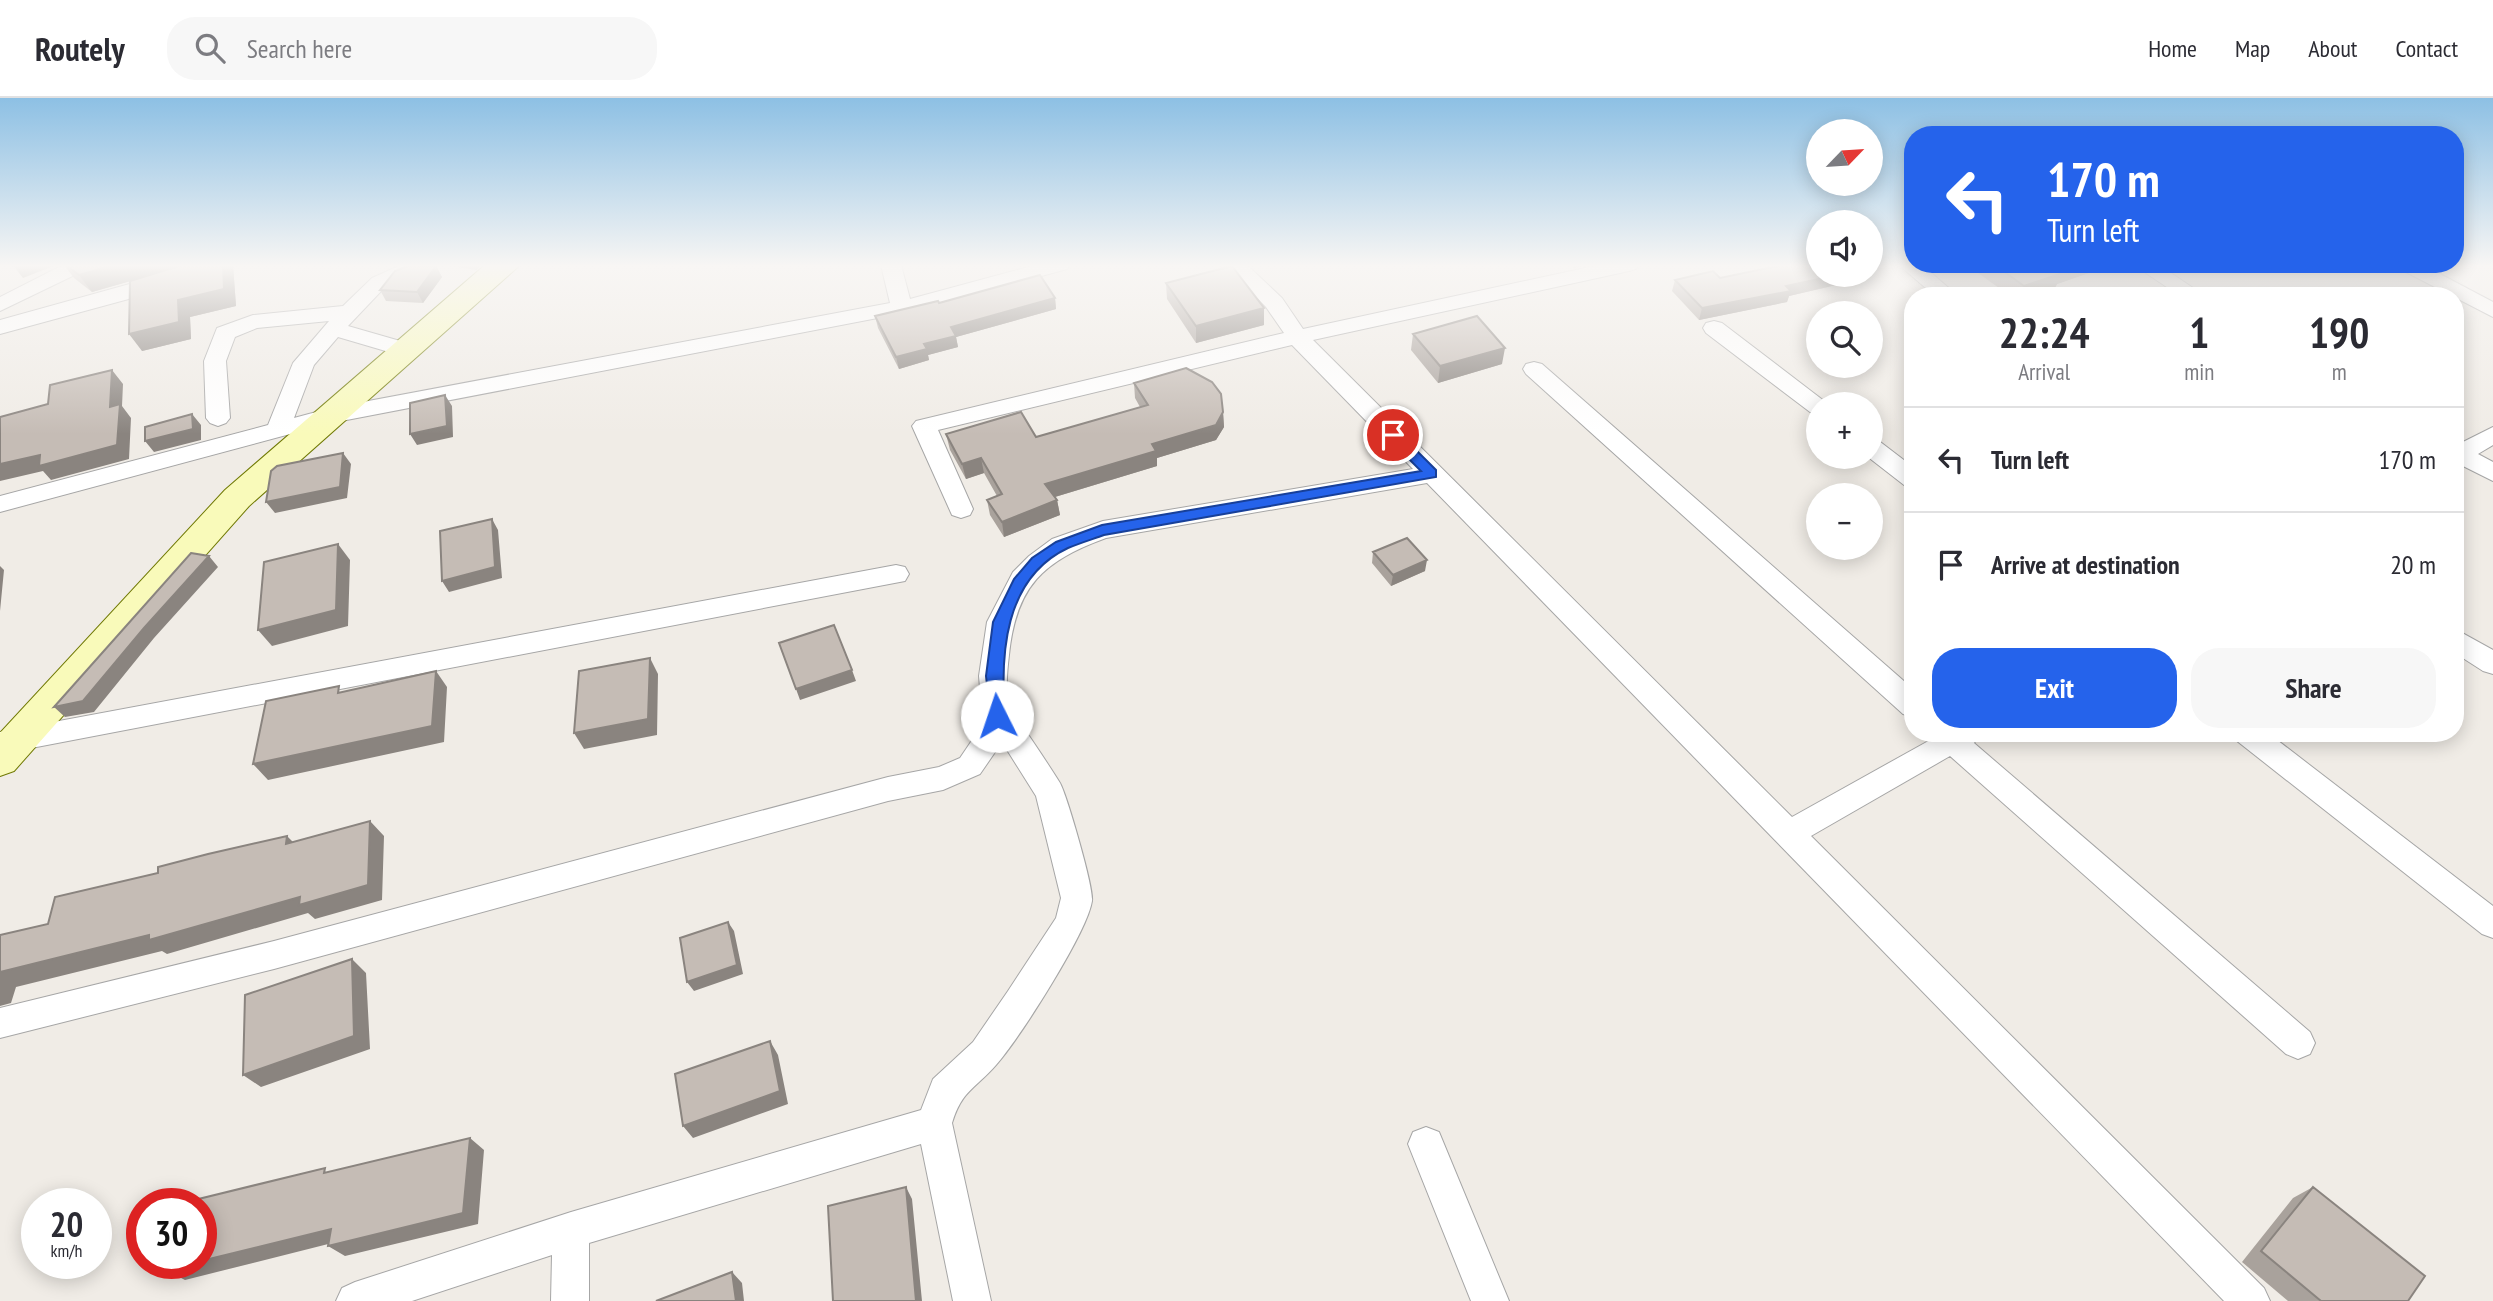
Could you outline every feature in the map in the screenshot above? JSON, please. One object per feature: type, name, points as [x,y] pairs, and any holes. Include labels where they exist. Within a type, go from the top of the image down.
[{"type":"street","points":[[0,327],[22,321]]},
{"type":"street","points":[[218,418],[215,361],[225,334],[261,321]]},
{"type":"street","points":[[278,430],[304,363],[341,321]]},
{"type":"street","points":[[6,747],[237,498],[439,321]]},
{"type":"street","points":[[0,504],[331,416],[823,321]]},
{"type":"street","points":[[1286,321],[1297,337],[2251,1301]]},
{"type":"street","points":[[961,509],[924,426],[1370,321]]},
{"type":"street","points":[[1714,328],[1806,398]]},
{"type":"street","points":[[333,329],[406,350]]},
{"type":"street","points":[[1534,369],[1904,698]]},
{"type":"street","points":[[2464,450],[2493,435]]},
{"type":"street","points":[[1883,456],[1904,472]]},
{"type":"street","points":[[2464,458],[2493,473]]},
{"type":"street","points":[[0,1023],[274,955],[888,789],[943,778],[970,766],[997,726],[993,676],[1000,622],[1022,579],[1038,562],[1061,545],[1102,530],[1432,474]]},
{"type":"street","points":[[6,747],[896,573]]},
{"type":"street","points":[[2464,645],[2493,664]]},
{"type":"street","points":[[972,1301],[934,1123],[945,1091],[985,1053],[1070,923],[1077,898],[1050,793],[1006,725],[997,716]]},
{"type":"street","points":[[1789,834],[1944,742]]},
{"type":"street","points":[[1961,742],[2298,1043]]},
{"type":"street","points":[[2259,742],[2493,923]]},
{"type":"street","points":[[355,1301],[571,1230],[934,1123]]},
{"type":"street","points":[[1426,1144],[1490,1301]]},
{"type":"street","points":[[570,1301],[571,1230]]},
{"type":"building","points":[[129,321],[179,321],[179,322],[129,334]]},
{"type":"building","points":[[878,321],[972,321],[951,327],[956,336],[924,344],[927,349],[896,357]]},
{"type":"building","points":[[1193,321],[1214,321],[1196,326]]},
{"type":"building","points":[[1459,321],[1481,321],[1505,348],[1440,366],[1413,334]]},
{"type":"building","points":[[1186,368],[1212,382],[1221,394],[1223,412],[1216,425],[1152,444],[1156,451],[1045,484],[1057,500],[1002,522],[987,500],[1002,494],[981,458],[962,464],[946,434],[1021,412],[1036,437],[1148,405],[1134,383]]},
{"type":"building","points":[[112,370],[110,407],[120,404],[117,445],[39,466],[40,455],[0,464],[0,417],[48,404],[50,385]]},
{"type":"building","points":[[445,395],[447,426],[410,434],[410,403]]},
{"type":"building","points":[[192,414],[193,429],[145,441],[145,427]]},
{"type":"building","points":[[343,453],[340,487],[266,502],[271,471],[277,466]]},
{"type":"building","points":[[492,519],[495,567],[442,581],[440,531]]},
{"type":"building","points":[[1407,538],[1427,560],[1393,575],[1373,552]]},
{"type":"building","points":[[338,544],[336,610],[258,630],[264,562]]},
{"type":"building","points":[[191,553],[209,556],[83,701],[54,707]]},
{"type":"building","points":[[834,625],[852,670],[796,689],[779,643]]},
{"type":"building","points":[[650,658],[648,719],[574,733],[579,671]]},
{"type":"building","points":[[436,671],[432,726],[253,764],[266,701],[339,686],[338,693]]},
{"type":"building","points":[[370,821],[368,885],[299,905],[300,897],[149,940],[149,935],[0,972],[0,935],[48,924],[55,897],[158,873],[158,867],[208,854],[287,836],[286,844]]},
{"type":"building","points":[[728,922],[737,965],[687,982],[680,938]]},
{"type":"building","points":[[352,959],[354,1036],[243,1075],[245,995]]},
{"type":"building","points":[[770,1041],[780,1091],[683,1126],[675,1074]]},
{"type":"building","points":[[470,1138],[463,1213],[328,1246],[331,1229],[217,1257],[217,1194],[325,1168],[324,1173]]},
{"type":"building","points":[[906,1187],[916,1301],[833,1301],[828,1206]]},
{"type":"building","points":[[2313,1187],[2425,1276],[2408,1301],[2321,1301],[2261,1251]]},
{"type":"building","points":[[732,1272],[736,1301],[656,1301]]},
{"type":"route","points":[[997,716],[993,676],[1000,622],[1022,579],[1038,562],[1061,545],[1102,530],[1432,474],[1393,435]]}]
